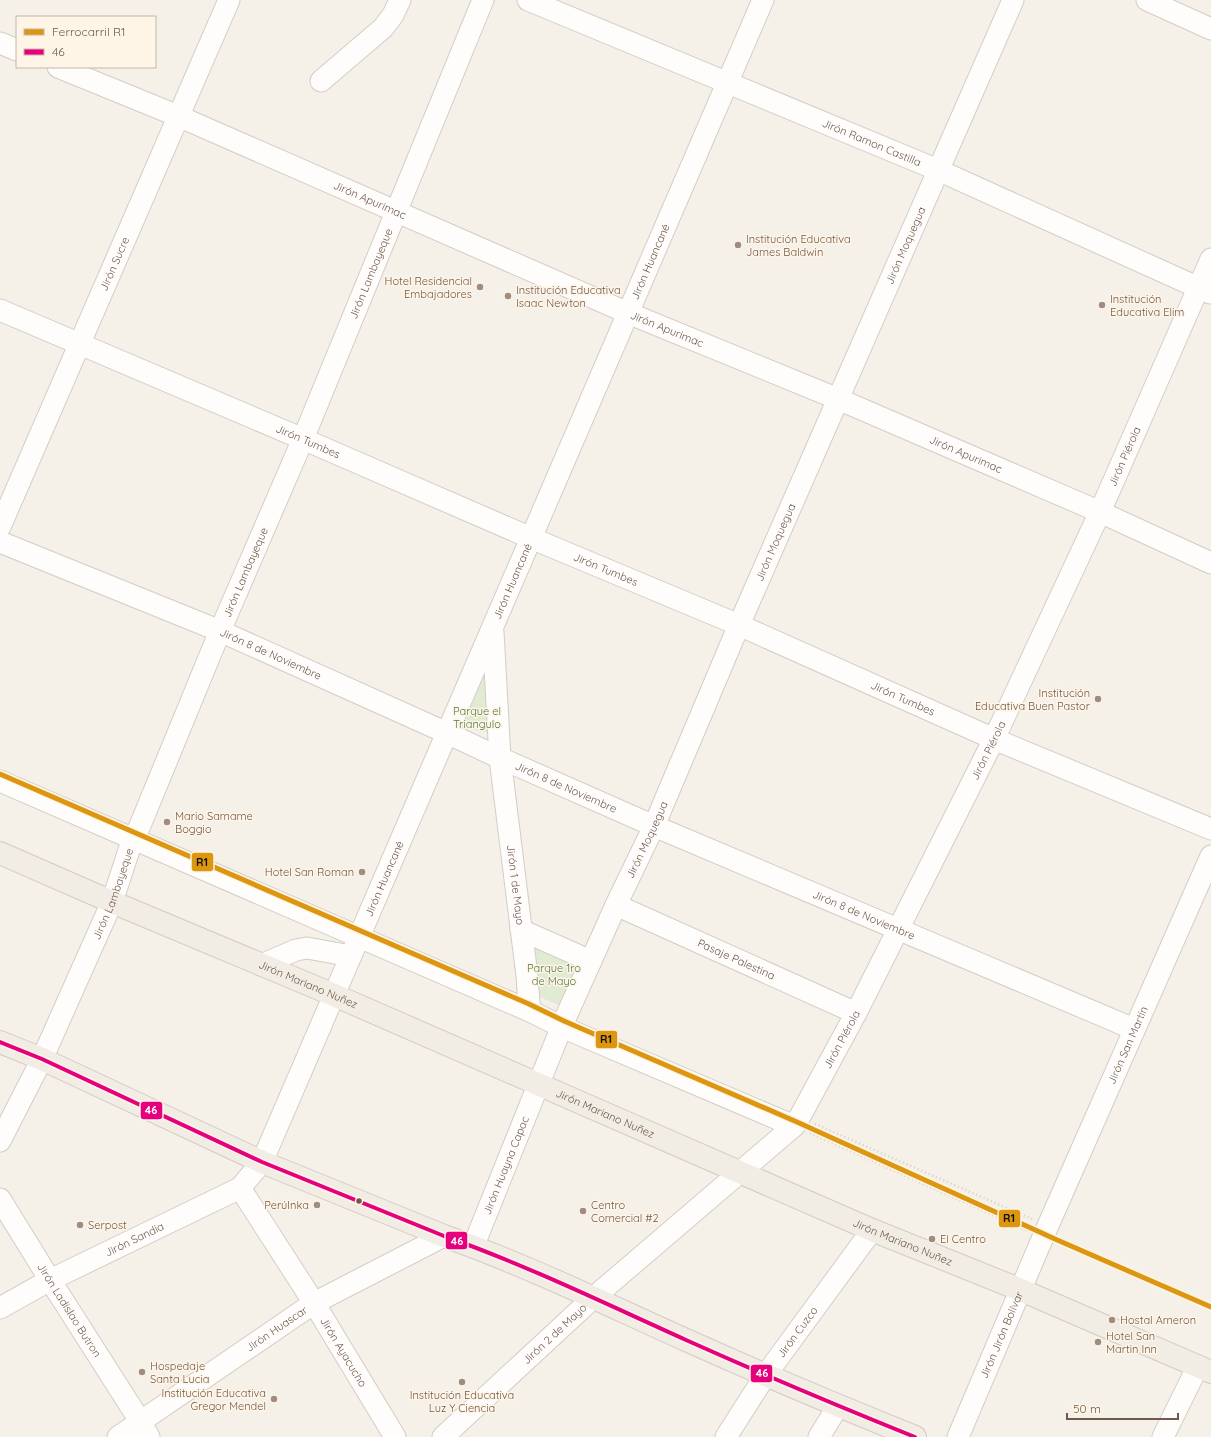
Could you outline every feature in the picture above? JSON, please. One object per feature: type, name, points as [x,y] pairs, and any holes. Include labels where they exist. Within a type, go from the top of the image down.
[{"type":"main road","name":"Jirón Mariano Nuñez","points":[[0,853],[112,902],[334,995],[872,1230],[1020,1290],[1204,1369]]},
{"type":"main road","points":[[0,1042],[42,1059],[262,1162],[444,1236],[473,1246],[594,1298],[765,1376],[915,1437]]},
{"type":"street","name":"Jirón Sucre","points":[[0,527],[229,0]]},
{"type":"street","points":[[321,81],[383,28],[393,15],[400,0]]},
{"type":"street","name":"Jirón Lambayeque","points":[[0,1141],[42,1059],[112,902],[136,833],[220,631],[303,439],[483,0]]},
{"type":"street","name":"Jirón Ramon Castilla","points":[[528,0],[938,170],[1205,290]]},
{"type":"street","name":"Jirón Huancané","points":[[262,1162],[763,0]]},
{"type":"street","name":"Jirón Moquegua","points":[[538,1084],[616,905],[654,826],[739,625],[1013,0]]},
{"type":"street","points":[[1147,0],[1211,28]]},
{"type":"street","points":[[0,43],[16,50]]},
{"type":"street","name":"Jirón Apurimac","points":[[60,68],[178,116],[628,313],[838,399],[1100,512],[1211,563]]},
{"type":"street","name":"Jirón Piérola","points":[[742,1172],[794,1126],[856,1013],[994,739],[1205,290],[1211,259]]},
{"type":"street","name":"Jirón Tumbes","points":[[0,310],[531,538],[739,625],[994,739],[1211,829]]},
{"type":"street","name":"Jirón 8 de Noviembre","points":[[0,542],[220,631],[654,826],[1134,1029]]},
{"type":"street","name":"Jirón 1 de Mayo","points":[[493,627],[500,758],[527,976],[528,1004],[532,1012]]},
{"type":"street","points":[[0,781],[136,833],[361,932],[562,1027],[794,1126]]},
{"type":"street","name":"Jirón San Martín","points":[[1044,1235],[1211,856]]},
{"type":"street","name":"Pasaje Palestina","points":[[616,905],[856,1013]]},
{"type":"street","points":[[521,930],[591,961]]},
{"type":"street","points":[[261,965],[296,950],[307,948],[351,956]]},
{"type":"street","name":"Jirón Huayna Capac","points":[[473,1246],[538,1084]]},
{"type":"street","name":"Jirón Sandia","points":[[0,1308],[50,1280],[240,1188],[262,1162]]},
{"type":"street","name":"Jirón 2 de Mayo","points":[[443,1437],[594,1298],[742,1172]]},
{"type":"street","name":"Jirón Ayacucho","points":[[240,1188],[314,1303],[395,1437]]},
{"type":"street","name":"Jirón Ladislao Butron","points":[[0,1199],[144,1429]]},
{"type":"street","name":"Jirón Cuzco","points":[[726,1437],[765,1376],[872,1230]]},
{"type":"street","name":"Jirón Jirón Bolívar","points":[[958,1437],[1044,1235]]},
{"type":"street","name":"Jirón Huascar","points":[[118,1437],[144,1429],[314,1303],[444,1236]]},
{"type":"street","points":[[1163,1437],[1204,1369]]},
{"type":"street","points":[[819,1437],[838,1406]]},
{"type":"path","points":[[794,1126],[1044,1235]]},
{"type":"green space","name":"Parque el Triangulo","points":[[485,661],[492,733],[458,727]]},
{"type":"green space","name":"Parque 1ro de Mayo","points":[[525,934],[586,962],[566,1008],[532,994]]},
{"type":"rail line","name":"R1","points":[[0,774],[529,1004],[564,1021],[797,1122],[1055,1239],[1211,1307]]},
{"type":"transit line","name":"46","points":[[0,1042],[42,1059],[262,1162],[536,1272],[743,1365],[915,1437]]},
{"type":"place","name":"Institución Educativa James Baldwin","points":[[738,245]]},
{"type":"place","name":"Hotel Residencial Embajadores","points":[[480,287]]},
{"type":"place","name":"Institución Educativa Isaac Newton","points":[[508,296]]},
{"type":"place","name":"Institución Educativa Elim","points":[[1102,305]]},
{"type":"place","name":"Institución Educativa Buen Pastor","points":[[1098,699]]},
{"type":"place","name":"Mario Samame Boggio","points":[[167,822]]},
{"type":"place","name":"Hotel San Roman","points":[[362,872]]},
{"type":"place","name":"PerúInka","points":[[317,1205]]},
{"type":"place","name":"Centro Comercial #2","points":[[583,1211]]},
{"type":"place","name":"Serpost","points":[[80,1225]]},
{"type":"place","name":"El Centro","points":[[932,1239]]},
{"type":"place","name":"Hostal Ameron","points":[[1112,1320]]},
{"type":"place","name":"Hotel San Martin Inn","points":[[1098,1342]]},
{"type":"place","name":"Hospedaje Santa Lucia","points":[[142,1372]]},
{"type":"place","name":"Institución Educativa Luz Y Ciencia","points":[[462,1382]]},
{"type":"place","name":"Institución Educativa Gregor Mendel","points":[[274,1399]]}]
